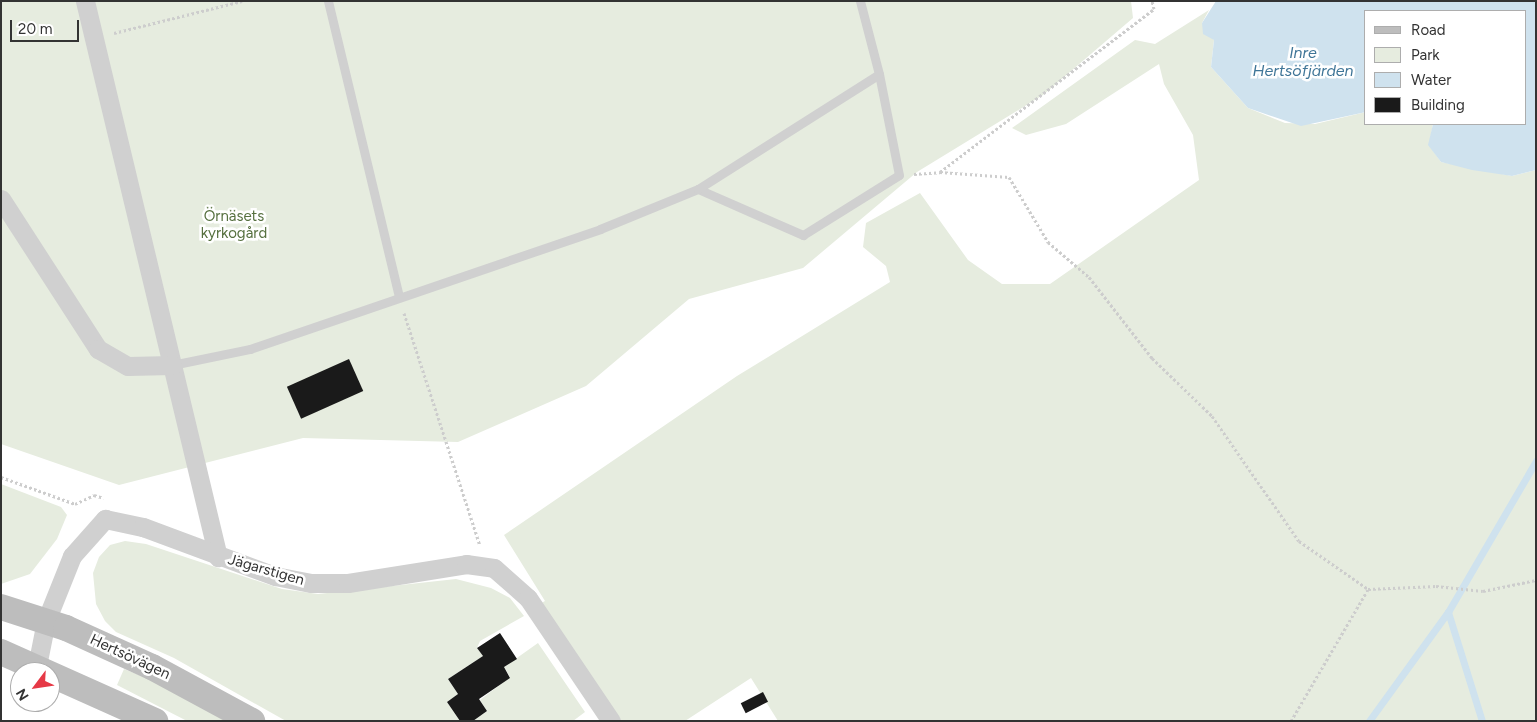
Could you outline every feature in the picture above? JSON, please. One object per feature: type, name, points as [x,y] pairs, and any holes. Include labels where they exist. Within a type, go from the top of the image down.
[{"type":"main road","name":"Hertsövägen","points":[[1,607],[46,621],[160,670],[252,721]]},
{"type":"main road","points":[[1,652],[27,662]]},
{"type":"main road","points":[[60,677],[154,721]]},
{"type":"street","points":[[86,1],[218,557]]},
{"type":"street","points":[[1,199],[98,349],[128,366],[172,365]]},
{"type":"street","name":"Jägarstigen","points":[[38,662],[46,621],[72,556],[104,519],[143,527],[218,557],[311,583],[348,583],[466,564],[487,565]]},
{"type":"street","points":[[487,565],[500,572],[528,598],[611,721]]},
{"type":"lane","points":[[328,1],[399,296]]},
{"type":"lane","points":[[698,189],[803,235],[899,175],[878,74],[860,1]]},
{"type":"lane","points":[[172,365],[250,350],[399,296],[600,229],[698,189],[878,74]]},
{"type":"path","points":[[94,38],[242,1]]},
{"type":"path","points":[[940,172],[1154,9],[1152,1]]},
{"type":"path","points":[[899,175],[940,172],[1010,177],[1048,242],[1089,277],[1152,358],[1212,416],[1299,541],[1368,589],[1445,587],[1477,591],[1520,586],[1536,580]]},
{"type":"path","points":[[399,296],[487,565]]},
{"type":"path","points":[[1290,721],[1368,589]]},
{"type":"green space","name":"Örnäsets kyrkogård","points":[[1,1],[1131,1],[1133,18],[1043,95],[917,172],[803,268],[689,299],[586,386],[458,442],[303,438],[119,485],[1,444]]},
{"type":"green space","points":[[1209,10],[1202,23],[1214,40],[1211,67],[1248,108],[1285,123],[1315,124],[1364,112],[1364,125],[1433,125],[1429,145],[1441,162],[1512,176],[1536,170],[1536,721],[778,721],[751,678],[685,721],[611,721],[534,607],[545,601],[504,535],[737,376],[890,282],[886,266],[863,247],[866,223],[920,193],[968,260],[1002,284],[1050,284],[1199,180],[1193,135],[1164,84],[1159,64],[1066,124],[1026,135],[1012,128],[1135,40],[1155,44]]},
{"type":"green space","points":[[1,484],[61,507],[67,515],[57,539],[30,574],[1,584]]},
{"type":"green space","points":[[125,541],[146,544],[282,589],[318,594],[456,579],[491,588],[510,598],[524,616],[480,641],[477,648],[483,656],[448,679],[458,694],[447,702],[460,721],[286,721],[174,658],[116,632],[105,621],[96,604],[93,573],[99,557],[110,545]]},
{"type":"green space","points":[[538,643],[585,712],[573,721],[473,721],[487,711],[480,700],[510,677],[504,667]]},
{"type":"green space","points":[[124,669],[154,681],[226,721],[187,721],[117,685]]},
{"type":"water","name":"Inre Hertsöfjärden","points":[[1216,1],[1536,1],[1536,170],[1512,176],[1472,170],[1441,162],[1428,145],[1433,125],[1527,125],[1527,10],[1364,10],[1364,112],[1301,126],[1248,108],[1211,67],[1214,40],[1203,34],[1202,23]]},
{"type":"building","points":[[349,359],[363,391],[301,419],[287,387]]},
{"type":"building","points":[[500,633],[517,659],[504,667],[510,678],[479,699],[487,711],[473,721],[460,721],[447,702],[458,694],[448,679],[483,656],[477,648]]},
{"type":"building","points":[[763,692],[768,702],[746,713],[741,703]]},
{"type":"waterway","points":[[1369,721],[1448,612],[1536,461]]},
{"type":"waterway","points":[[1448,612],[1482,721]]}]
